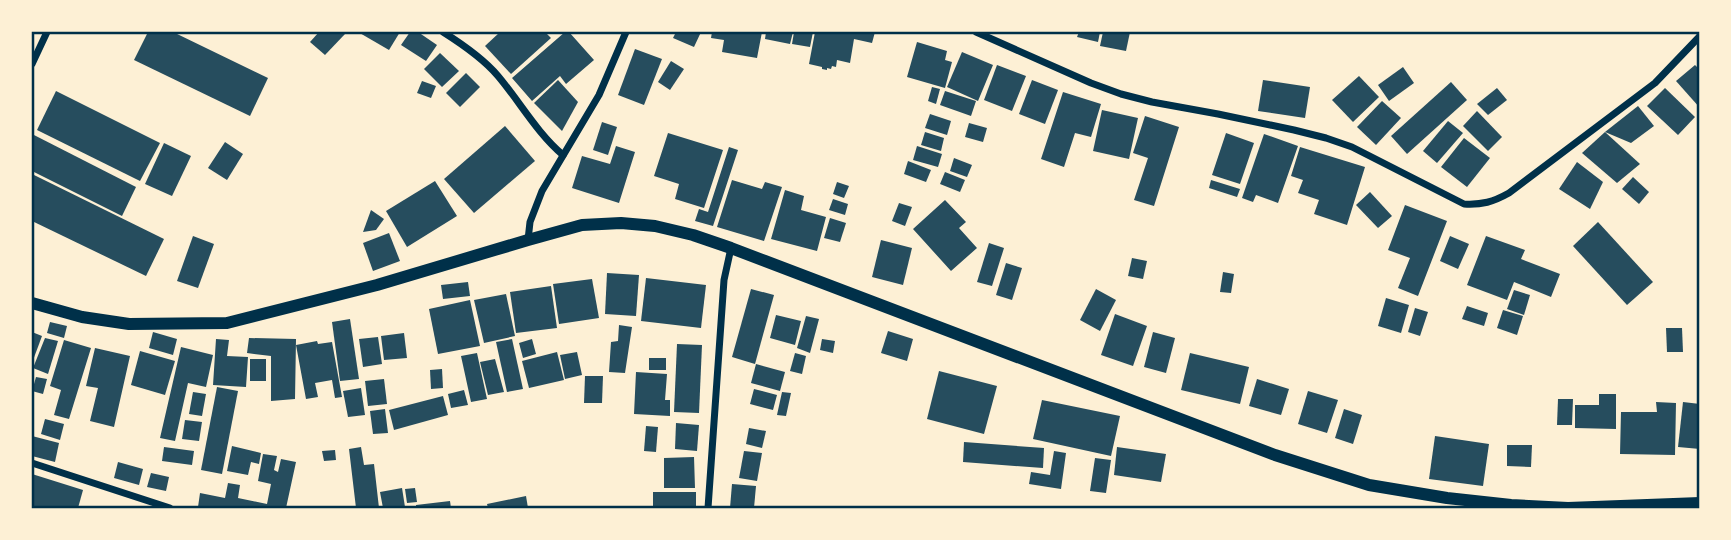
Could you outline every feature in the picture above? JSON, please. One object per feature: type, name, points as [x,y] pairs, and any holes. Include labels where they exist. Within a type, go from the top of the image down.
[{"type":"street","points":[[32,64],[47,32]]},
{"type":"street","points":[[443,32],[496,73],[549,143],[564,155]]},
{"type":"street","points":[[528,240],[530,222],[541,191],[599,95],[625,32]]},
{"type":"street","points":[[976,32],[1121,94],[1152,103],[1294,130],[1352,147],[1464,204],[1479,205],[1509,193],[1655,83],[1699,36]]},
{"type":"street","points":[[32,303],[82,317],[129,324],[227,323],[377,285],[582,225],[621,223],[655,226],[693,234],[1275,455],[1369,485],[1511,505],[1568,508],[1699,503]]},
{"type":"street","points":[[708,509],[724,280],[731,248]]},
{"type":"street","points":[[32,463],[170,509]]},
{"type":"building","points":[[148,32],[173,32],[268,78],[250,116],[134,60]]},
{"type":"building","points":[[319,32],[345,34],[325,55],[310,42]]},
{"type":"building","points":[[358,32],[400,32],[389,50]]},
{"type":"building","points":[[410,32],[418,32],[437,45],[426,61],[401,45]]},
{"type":"building","points":[[500,32],[545,32],[551,38],[511,74],[485,46]]},
{"type":"building","points":[[565,32],[569,32],[594,60],[566,84],[560,76],[532,101],[512,78]]},
{"type":"building","points":[[676,32],[701,32],[694,47],[673,38]]},
{"type":"building","points":[[712,32],[762,32],[757,58],[722,52],[724,40],[711,38]]},
{"type":"building","points":[[766,32],[793,32],[790,44],[765,39]]},
{"type":"building","points":[[794,32],[813,32],[810,47],[792,44]]},
{"type":"building","points":[[815,32],[875,32],[872,43],[854,39],[850,63],[837,60],[836,67],[832,66],[827,70],[809,64]]},
{"type":"building","points":[[1079,32],[1100,32],[1098,42],[1077,37]]},
{"type":"building","points":[[1103,32],[1130,32],[1126,51],[1100,46]]},
{"type":"building","points":[[917,42],[947,51],[945,60],[952,62],[945,88],[907,77]]},
{"type":"building","points":[[635,49],[662,59],[644,105],[618,95]]},
{"type":"building","points":[[962,52],[993,65],[978,101],[947,87]]},
{"type":"building","points":[[440,53],[459,71],[442,87],[424,69]]},
{"type":"building","points":[[671,61],[684,69],[670,90],[658,82]]},
{"type":"building","points":[[997,65],[1026,76],[1012,111],[984,100]]},
{"type":"building","points":[[1695,65],[1700,70],[1700,108],[1676,81]]},
{"type":"building","points":[[1403,67],[1414,83],[1389,101],[1378,85]]},
{"type":"building","points":[[466,73],[480,87],[460,107],[446,93]]},
{"type":"building","points":[[1359,76],[1379,97],[1353,122],[1332,100]]},
{"type":"building","points":[[558,80],[578,102],[562,131],[534,103]]},
{"type":"building","points":[[1032,80],[1058,90],[1045,124],[1019,114]]},
{"type":"building","points":[[1263,80],[1310,87],[1305,118],[1258,111]]},
{"type":"building","points":[[422,81],[436,86],[431,98],[417,93]]},
{"type":"building","points":[[1451,82],[1467,100],[1407,154],[1391,136]]},
{"type":"building","points":[[932,87],[940,89],[936,104],[928,101]]},
{"type":"building","points":[[1497,88],[1507,100],[1488,115],[1477,104]]},
{"type":"building","points":[[1665,88],[1695,117],[1678,135],[1647,106]]},
{"type":"building","points":[[56,91],[160,143],[140,181],[37,130]]},
{"type":"building","points":[[945,91],[976,101],[971,116],[940,105]]},
{"type":"building","points":[[1063,92],[1101,104],[1091,137],[1075,133],[1064,167],[1041,159]]},
{"type":"building","points":[[1382,101],[1401,118],[1376,145],[1357,127]]},
{"type":"building","points":[[1638,106],[1654,126],[1631,143],[1605,132]]},
{"type":"building","points":[[1102,110],[1138,118],[1129,159],[1093,151]]},
{"type":"building","points":[[1477,111],[1502,137],[1488,151],[1463,126]]},
{"type":"building","points":[[930,114],[951,121],[947,135],[925,128]]},
{"type":"building","points":[[1145,116],[1179,127],[1154,206],[1134,200],[1148,158],[1133,153]]},
{"type":"building","points":[[1448,121],[1463,133],[1437,163],[1423,151]]},
{"type":"building","points":[[602,122],[617,127],[608,155],[593,150]]},
{"type":"building","points":[[969,123],[987,128],[983,142],[965,137]]},
{"type":"building","points":[[505,126],[535,161],[474,213],[444,179]]},
{"type":"building","points":[[925,132],[944,138],[941,151],[921,145]]},
{"type":"building","points":[[1605,132],[1640,164],[1617,183],[1582,153]]},
{"type":"building","points":[[668,133],[723,150],[704,208],[675,199],[679,184],[654,176]]},
{"type":"building","points":[[1226,133],[1254,143],[1240,184],[1212,175]]},
{"type":"building","points":[[32,134],[136,187],[122,216],[32,171]]},
{"type":"building","points":[[1264,134],[1298,146],[1278,203],[1256,195],[1253,202],[1242,198]]},
{"type":"building","points":[[1464,138],[1490,158],[1467,187],[1441,167]]},
{"type":"building","points":[[225,142],[243,154],[227,180],[208,168]]},
{"type":"building","points":[[164,143],[191,156],[172,196],[145,184]]},
{"type":"building","points":[[616,146],[635,152],[619,203],[572,188],[582,156],[610,164]]},
{"type":"building","points":[[917,146],[942,154],[938,167],[913,160]]},
{"type":"building","points":[[729,147],[738,150],[713,226],[695,221],[699,209],[708,212]]},
{"type":"building","points":[[1300,147],[1365,167],[1347,225],[1314,214],[1319,200],[1298,193],[1303,180],[1291,176]]},
{"type":"building","points":[[954,158],[972,165],[967,177],[950,171]]},
{"type":"building","points":[[908,161],[931,170],[926,182],[904,174]]},
{"type":"building","points":[[1577,162],[1603,182],[1590,209],[1559,189]]},
{"type":"building","points":[[945,172],[965,180],[960,192],[940,184]]},
{"type":"building","points":[[32,174],[164,239],[146,276],[32,221]]},
{"type":"building","points":[[1633,177],[1649,192],[1639,204],[1622,189]]},
{"type":"building","points":[[732,180],[762,189],[765,182],[782,187],[764,241],[717,227]]},
{"type":"building","points":[[1211,180],[1240,189],[1237,197],[1209,188]]},
{"type":"building","points":[[435,181],[457,216],[407,247],[386,211]]},
{"type":"building","points":[[837,182],[849,186],[844,198],[833,194]]},
{"type":"building","points":[[785,190],[804,196],[801,210],[826,217],[817,251],[771,239]]},
{"type":"building","points":[[1370,192],[1392,216],[1378,228],[1356,205]]},
{"type":"building","points":[[833,199],[848,204],[845,215],[829,210]]},
{"type":"building","points":[[945,200],[966,222],[959,228],[977,248],[951,271],[913,229]]},
{"type":"building","points":[[899,203],[912,207],[905,226],[892,221]]},
{"type":"building","points":[[1405,205],[1447,221],[1418,296],[1398,288],[1410,258],[1388,250]]},
{"type":"building","points":[[371,210],[384,219],[376,230],[363,232]]},
{"type":"building","points":[[830,218],[846,223],[840,242],[824,238]]},
{"type":"building","points":[[1598,222],[1653,282],[1627,305],[1573,246]]},
{"type":"building","points":[[389,233],[400,261],[373,271],[363,243]]},
{"type":"building","points":[[193,236],[214,244],[198,288],[177,281]]},
{"type":"building","points":[[1450,236],[1469,244],[1458,269],[1440,261]]},
{"type":"building","points":[[1486,236],[1525,250],[1521,259],[1560,274],[1551,297],[1514,282],[1507,300],[1467,285]]},
{"type":"building","points":[[881,240],[912,248],[903,285],[872,277]]},
{"type":"building","points":[[989,243],[1004,248],[992,286],[977,282]]},
{"type":"building","points":[[1132,258],[1147,261],[1143,279],[1128,276]]},
{"type":"building","points":[[1006,263],[1022,268],[1012,300],[996,295]]},
{"type":"building","points":[[1223,272],[1234,274],[1231,293],[1220,292]]},
{"type":"building","points":[[607,273],[639,275],[636,316],[605,314]]},
{"type":"building","points":[[646,278],[706,285],[701,328],[641,321]]},
{"type":"building","points":[[592,279],[599,318],[559,324],[553,284]]},
{"type":"building","points":[[468,282],[470,296],[443,299],[441,285]]},
{"type":"building","points":[[551,286],[557,328],[516,333],[510,292]]},
{"type":"building","points":[[751,289],[774,295],[755,364],[732,357]]},
{"type":"building","points":[[1096,289],[1116,300],[1100,331],[1080,320]]},
{"type":"building","points":[[1514,290],[1530,295],[1524,315],[1507,309]]},
{"type":"building","points":[[506,294],[515,336],[484,343],[474,300]]},
{"type":"building","points":[[1386,298],[1409,305],[1401,333],[1378,326]]},
{"type":"building","points":[[470,300],[480,346],[438,354],[429,309]]},
{"type":"building","points":[[1467,306],[1488,313],[1484,326],[1462,319]]},
{"type":"building","points":[[1415,308],[1428,312],[1420,336],[1408,332]]},
{"type":"building","points":[[1503,310],[1523,316],[1517,335],[1497,328]]},
{"type":"building","points":[[1115,314],[1147,326],[1133,366],[1101,355]]},
{"type":"building","points":[[776,315],[801,321],[795,345],[770,338]]},
{"type":"building","points":[[806,316],[819,319],[810,353],[797,348]]},
{"type":"building","points":[[350,319],[359,379],[340,381],[332,322]]},
{"type":"building","points":[[50,322],[67,326],[64,338],[47,333]]},
{"type":"building","points":[[619,325],[632,327],[625,373],[609,372],[611,342],[618,341]]},
{"type":"building","points":[[1666,328],[1682,328],[1683,352],[1667,352]]},
{"type":"building","points":[[888,331],[913,339],[907,361],[881,353]]},
{"type":"building","points":[[32,332],[42,336],[32,363]]},
{"type":"building","points":[[153,332],[177,339],[173,355],[149,348]]},
{"type":"building","points":[[1153,332],[1175,338],[1166,373],[1144,367]]},
{"type":"building","points":[[404,333],[407,358],[384,360],[381,336]]},
{"type":"building","points":[[378,337],[382,364],[363,367],[359,339]]},
{"type":"building","points":[[45,338],[58,341],[48,374],[33,368]]},
{"type":"building","points":[[249,338],[296,339],[295,399],[271,401],[271,356],[247,353]]},
{"type":"building","points":[[216,339],[229,340],[227,356],[248,357],[246,387],[213,385]]},
{"type":"building","points":[[512,339],[523,389],[507,392],[496,342]]},
{"type":"building","points":[[532,339],[536,354],[523,358],[519,343]]},
{"type":"building","points":[[822,339],[835,341],[833,353],[820,350]]},
{"type":"building","points":[[64,340],[91,348],[69,419],[54,415],[61,390],[50,386]]},
{"type":"building","points":[[317,341],[318,344],[332,342],[342,397],[335,398],[332,380],[315,383],[318,397],[306,399],[296,345]]},
{"type":"building","points":[[677,344],[702,345],[699,413],[674,412]]},
{"type":"building","points":[[181,347],[213,355],[206,387],[188,383],[175,441],[160,438]]},
{"type":"building","points":[[95,348],[130,356],[114,427],[90,421],[98,388],[86,386]]},
{"type":"building","points":[[140,351],[175,361],[165,395],[131,385]]},
{"type":"building","points":[[557,352],[564,380],[529,388],[522,361]]},
{"type":"building","points":[[577,352],[582,375],[565,379],[560,355]]},
{"type":"building","points":[[477,353],[487,399],[471,402],[461,356]]},
{"type":"building","points":[[795,353],[806,356],[802,374],[790,371]]},
{"type":"building","points":[[1190,353],[1249,367],[1240,404],[1181,390]]},
{"type":"building","points":[[649,358],[666,358],[666,370],[649,370]]},
{"type":"building","points":[[250,359],[266,359],[266,381],[250,381]]},
{"type":"building","points":[[495,359],[504,392],[488,395],[480,362]]},
{"type":"building","points":[[756,364],[785,372],[780,391],[751,383]]},
{"type":"building","points":[[442,369],[443,388],[431,389],[430,370]]},
{"type":"building","points":[[939,371],[997,386],[984,434],[927,419]]},
{"type":"building","points":[[636,372],[667,374],[665,400],[670,400],[670,416],[634,414]]},
{"type":"building","points":[[585,376],[603,376],[602,403],[584,403]]},
{"type":"building","points":[[36,377],[47,379],[43,394],[32,391]]},
{"type":"building","points":[[384,379],[387,404],[368,406],[365,381]]},
{"type":"building","points":[[1257,379],[1289,389],[1281,415],[1249,406]]},
{"type":"building","points":[[217,387],[238,391],[222,474],[201,470]]},
{"type":"building","points":[[361,388],[365,415],[348,417],[343,391]]},
{"type":"building","points":[[754,389],[777,395],[773,410],[750,404]]},
{"type":"building","points":[[464,390],[468,405],[451,408],[448,394]]},
{"type":"building","points":[[1308,391],[1338,400],[1327,433],[1298,424]]},
{"type":"building","points":[[193,392],[206,394],[202,416],[189,414]]},
{"type":"building","points":[[782,392],[791,393],[786,416],[777,415]]},
{"type":"building","points":[[1599,394],[1616,394],[1616,429],[1575,428],[1575,405],[1599,405]]},
{"type":"building","points":[[443,396],[448,415],[394,430],[389,410]]},
{"type":"building","points":[[1558,399],[1573,399],[1572,425],[1557,425]]},
{"type":"building","points":[[1042,400],[1120,416],[1111,456],[1033,439]]},
{"type":"building","points":[[1656,402],[1676,403],[1675,455],[1620,454],[1621,412],[1657,412]]},
{"type":"building","points":[[1683,402],[1700,404],[1700,449],[1678,447]]},
{"type":"building","points":[[385,409],[388,433],[373,434],[370,411]]},
{"type":"building","points":[[1344,409],[1362,415],[1353,444],[1335,438]]},
{"type":"building","points":[[45,419],[64,424],[60,440],[41,434]]},
{"type":"building","points":[[185,420],[202,422],[199,441],[182,439]]},
{"type":"building","points":[[676,423],[699,425],[697,451],[675,449]]},
{"type":"building","points":[[646,426],[658,427],[656,452],[644,451]]},
{"type":"building","points":[[749,428],[766,431],[762,448],[746,444]]},
{"type":"building","points":[[32,436],[59,443],[55,462],[32,456]]},
{"type":"building","points":[[1435,436],[1489,444],[1483,486],[1429,479]]},
{"type":"building","points":[[964,442],[1044,448],[1043,468],[963,462]]},
{"type":"building","points":[[1507,445],[1532,445],[1531,467],[1507,466]]},
{"type":"building","points":[[232,446],[261,453],[259,464],[251,462],[248,475],[227,471]]},
{"type":"building","points":[[164,447],[194,451],[192,465],[162,461]]},
{"type":"building","points":[[361,447],[364,465],[374,464],[379,508],[356,508],[349,449]]},
{"type":"building","points":[[1117,447],[1166,454],[1161,482],[1114,475]]},
{"type":"building","points":[[335,450],[336,460],[324,461],[322,451]]},
{"type":"building","points":[[744,451],[762,453],[757,481],[739,478]]},
{"type":"building","points":[[1054,451],[1066,453],[1061,489],[1029,484],[1031,472],[1050,475]]},
{"type":"building","points":[[263,454],[277,456],[274,470],[278,472],[281,459],[296,462],[286,508],[198,507],[200,493],[225,498],[228,483],[240,485],[238,498],[267,504],[271,484],[258,481]]},
{"type":"building","points":[[694,457],[695,488],[664,488],[664,458]]},
{"type":"building","points":[[1095,458],[1111,460],[1106,493],[1090,491]]},
{"type":"building","points":[[118,462],[143,469],[139,485],[114,478]]},
{"type":"building","points":[[151,473],[169,477],[166,491],[147,487]]},
{"type":"building","points":[[32,474],[83,490],[78,508],[32,508]]},
{"type":"building","points":[[732,484],[756,486],[754,508],[730,508]]},
{"type":"building","points":[[402,488],[405,507],[383,508],[380,492]]},
{"type":"building","points":[[415,488],[417,502],[407,503],[405,489]]},
{"type":"building","points":[[653,492],[696,492],[696,508],[653,508]]},
{"type":"building","points":[[526,496],[528,508],[488,508],[487,504]]},
{"type":"building","points":[[450,501],[451,508],[416,508],[416,505]]}]
